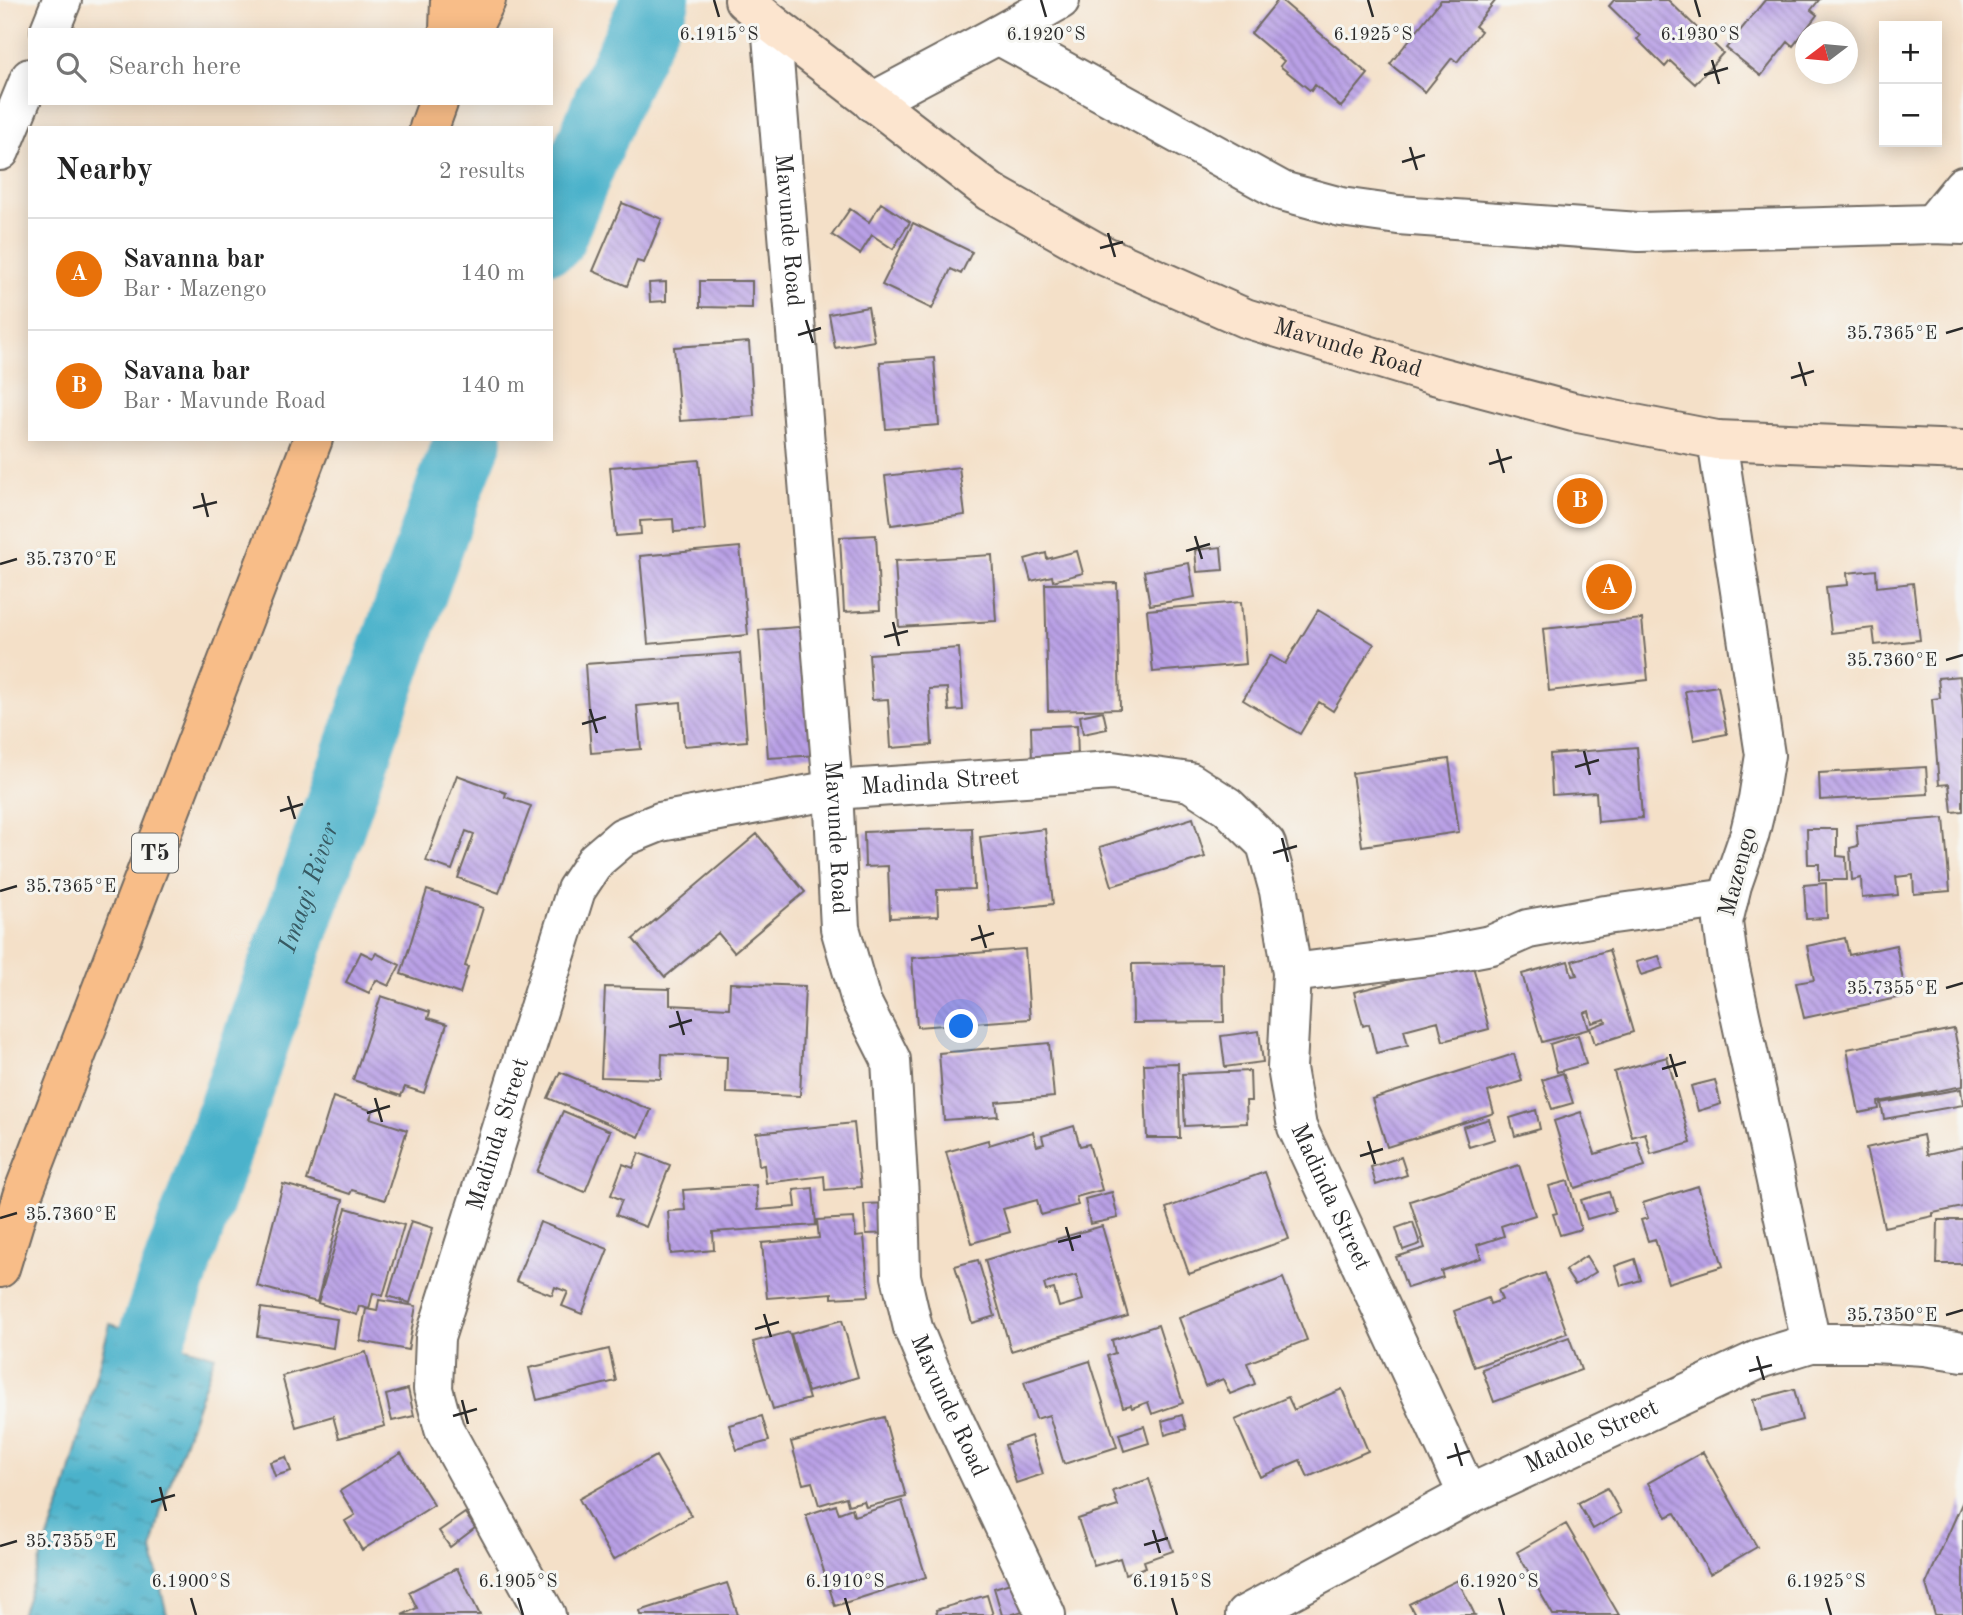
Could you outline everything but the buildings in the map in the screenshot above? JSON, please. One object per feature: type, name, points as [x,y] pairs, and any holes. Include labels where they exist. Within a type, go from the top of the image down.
[{"type":"highway","points":[[449,28],[450,0]]},
{"type":"highway","points":[[472,28],[486,0]]},
{"type":"highway","points":[[430,126],[437,105]]},
{"type":"highway","name":"T5","points":[[0,1268],[11,1200],[312,441]]},
{"type":"street","points":[[51,28],[62,0]]},
{"type":"street","points":[[872,102],[1060,0]]},
{"type":"street","name":"Mavunde Road","points":[[757,12],[990,192],[1098,253],[1245,318],[1573,412],[1717,440],[1963,450]]},
{"type":"street","name":"Mavunde Road","points":[[757,12],[834,790],[840,928],[861,1001],[891,1060],[901,1276],[913,1328],[930,1369],[1046,1615]]},
{"type":"street","points":[[998,35],[1282,191],[1340,207],[1398,215],[1639,232],[1947,225],[1963,186]]},
{"type":"street","points":[[0,151],[28,83]]},
{"type":"street","name":"Mazengo","points":[[1717,440],[1765,755],[1749,836],[1723,922],[1728,959],[1811,1342]]},
{"type":"street","name":"Madinda Street","points":[[545,1615],[444,1429],[433,1389],[435,1338],[576,890],[596,860],[623,837],[660,822],[834,790],[1112,771],[1190,782],[1227,806],[1266,844],[1279,891],[1292,973],[1287,1068],[1297,1127],[1468,1495]]},
{"type":"street","points":[[1292,973],[1444,954],[1491,945],[1528,929],[1729,898]]},
{"type":"street","name":"Madole Street","points":[[1257,1612],[1468,1495],[1762,1358],[1811,1342],[1924,1346],[1963,1352]]},
{"type":"water","points":[[110,1324],[215,1356],[161,1509],[152,1550],[167,1615],[21,1615],[65,1490]]},
{"type":"waterway","name":"Imagi River","points":[[553,234],[608,100],[656,0]]},
{"type":"waterway","name":"Imagi River","points":[[152,1337],[468,441]]},
{"type":"place","name":"Savana bar","points":[[1580,501]]},
{"type":"place","name":"Savanna bar","points":[[1609,587]]}]
